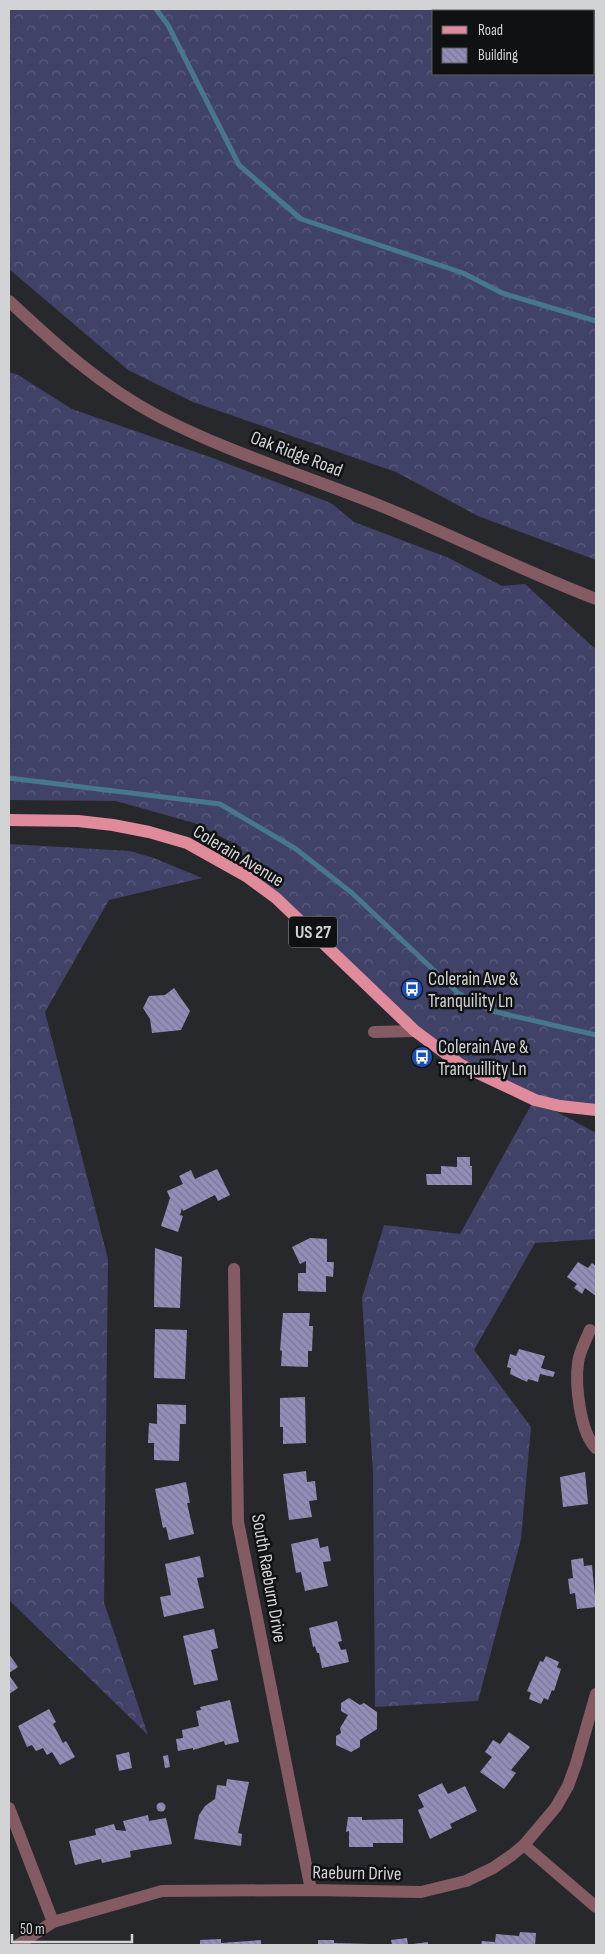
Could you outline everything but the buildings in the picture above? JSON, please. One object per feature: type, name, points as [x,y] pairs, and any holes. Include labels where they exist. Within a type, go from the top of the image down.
[{"type":"main road","name":"Colerain Avenue","points":[[9,820],[78,821],[113,825],[149,832],[187,843],[246,876],[276,898],[415,1031],[461,1065],[535,1100],[594,1111]]},
{"type":"street","name":"Oak Ridge Road","points":[[9,301],[90,374],[157,415],[212,441],[330,485],[440,530],[536,576],[596,599]]},
{"type":"street","points":[[374,1032],[415,1031]]},
{"type":"street","name":"South Raeburn Drive","points":[[234,1269],[238,1522],[311,1890]]},
{"type":"street","points":[[590,1330],[578,1362],[578,1384],[583,1420],[590,1443],[596,1448]]},
{"type":"street","name":"Raeburn Drive","points":[[18,1945],[53,1922],[162,1891],[311,1890],[421,1892],[444,1888],[466,1881],[493,1868],[524,1845],[556,1807],[568,1786],[596,1694]]},
{"type":"street","points":[[9,1808],[53,1922]]},
{"type":"street","points":[[524,1845],[596,1907]]},
{"type":"green space","points":[[9,9],[596,9],[596,560],[478,516],[396,472],[193,402],[128,370],[9,269]]},
{"type":"green space","points":[[9,372],[18,375],[72,409],[210,457],[331,503],[354,522],[449,558],[502,586],[525,584],[596,648],[596,1110],[537,1101],[596,1133],[596,1239],[535,1243],[474,1350],[531,1427],[521,1539],[478,1701],[375,1707],[373,1474],[362,1298],[384,1225],[460,1234],[534,1100],[461,1065],[246,876],[241,847],[194,823],[116,801],[9,800]]},
{"type":"green space","points":[[9,844],[130,851],[154,858],[202,878],[109,900],[45,1012],[108,1259],[104,1602],[148,1735],[9,1600]]},
{"type":"waterway","points":[[156,9],[168,25],[239,165],[301,219],[463,273],[502,293],[596,321]]},
{"type":"waterway","points":[[9,778],[220,804],[296,849],[352,893],[458,993],[492,1011],[596,1035]]},
{"type":"place","name":"Colerain Ave & Tranquility Ln","points":[[412,989]]},
{"type":"place","name":"Colerain Ave & Tranquillity Ln","points":[[422,1057]]}]
